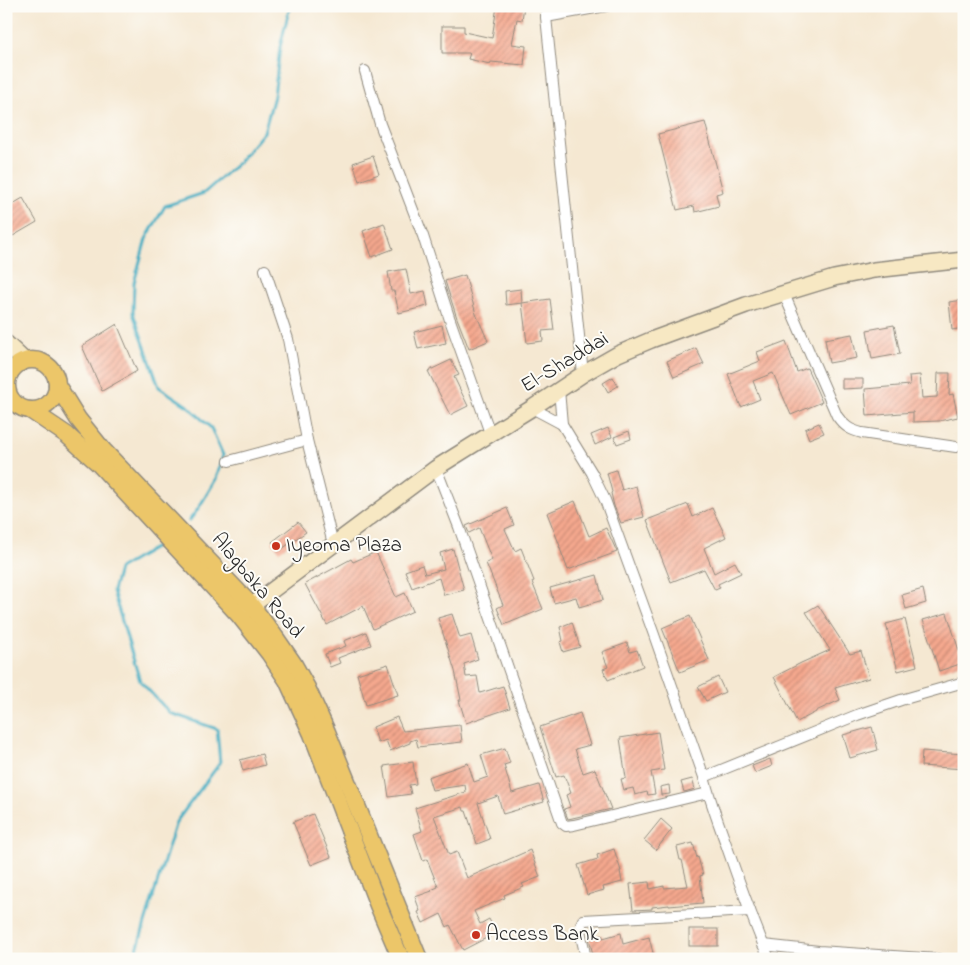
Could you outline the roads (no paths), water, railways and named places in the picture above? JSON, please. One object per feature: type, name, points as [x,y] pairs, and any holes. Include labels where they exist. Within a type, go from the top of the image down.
[{"type":"main road","points":[[26,361],[40,361],[53,370],[56,377],[56,393],[46,406],[38,409],[17,406],[8,391],[8,374],[16,366],[26,361]]},
{"type":"main road","name":"Alagbaka Road","points":[[57,385],[78,419],[103,450],[245,610],[269,653],[287,680],[312,734],[378,905],[401,959]]},
{"type":"main road","name":"Alagbaka Road","points":[[17,406],[67,435],[99,464],[245,610],[273,634],[307,688],[419,959]]},
{"type":"main road","points":[[378,905],[394,898]]},
{"type":"street","points":[[583,374],[546,12],[606,6]]},
{"type":"street","points":[[365,71],[380,124],[423,236],[490,433]]},
{"type":"street","name":"El-Shaddai","points":[[245,610],[436,468],[583,374],[618,354],[746,305],[834,278],[874,270],[964,260]]},
{"type":"street","points":[[265,270],[288,339],[307,440],[333,544]]},
{"type":"street","points":[[784,294],[837,416],[843,425],[851,430],[862,433],[956,447]]},
{"type":"street","points":[[6,343],[26,361]]},
{"type":"street","points":[[559,390],[562,424],[592,473],[605,500],[750,911],[769,959]]},
{"type":"street","points":[[532,408],[562,424]]},
{"type":"street","points":[[229,461],[307,440]]},
{"type":"street","points":[[436,468],[459,527],[562,823],[566,826],[574,825],[708,793]]},
{"type":"street","points":[[704,777],[857,715],[964,682]]},
{"type":"street","points":[[585,959],[586,954],[580,930],[583,920],[750,911]]},
{"type":"street","points":[[763,944],[819,951],[938,959]]},
{"type":"waterway","points":[[189,521],[216,479],[223,455],[211,428],[189,407],[159,387],[133,313],[134,283],[146,239],[165,206],[204,193],[239,162],[264,132],[274,96],[280,47],[290,6]]},
{"type":"waterway","points":[[134,959],[176,822],[220,763],[217,729],[170,713],[140,681],[113,591],[119,569],[163,543]]},
{"type":"place","name":"Iyeoma Plaza","points":[[276,546]]},
{"type":"place","name":"Access Bank","points":[[476,935]]}]
